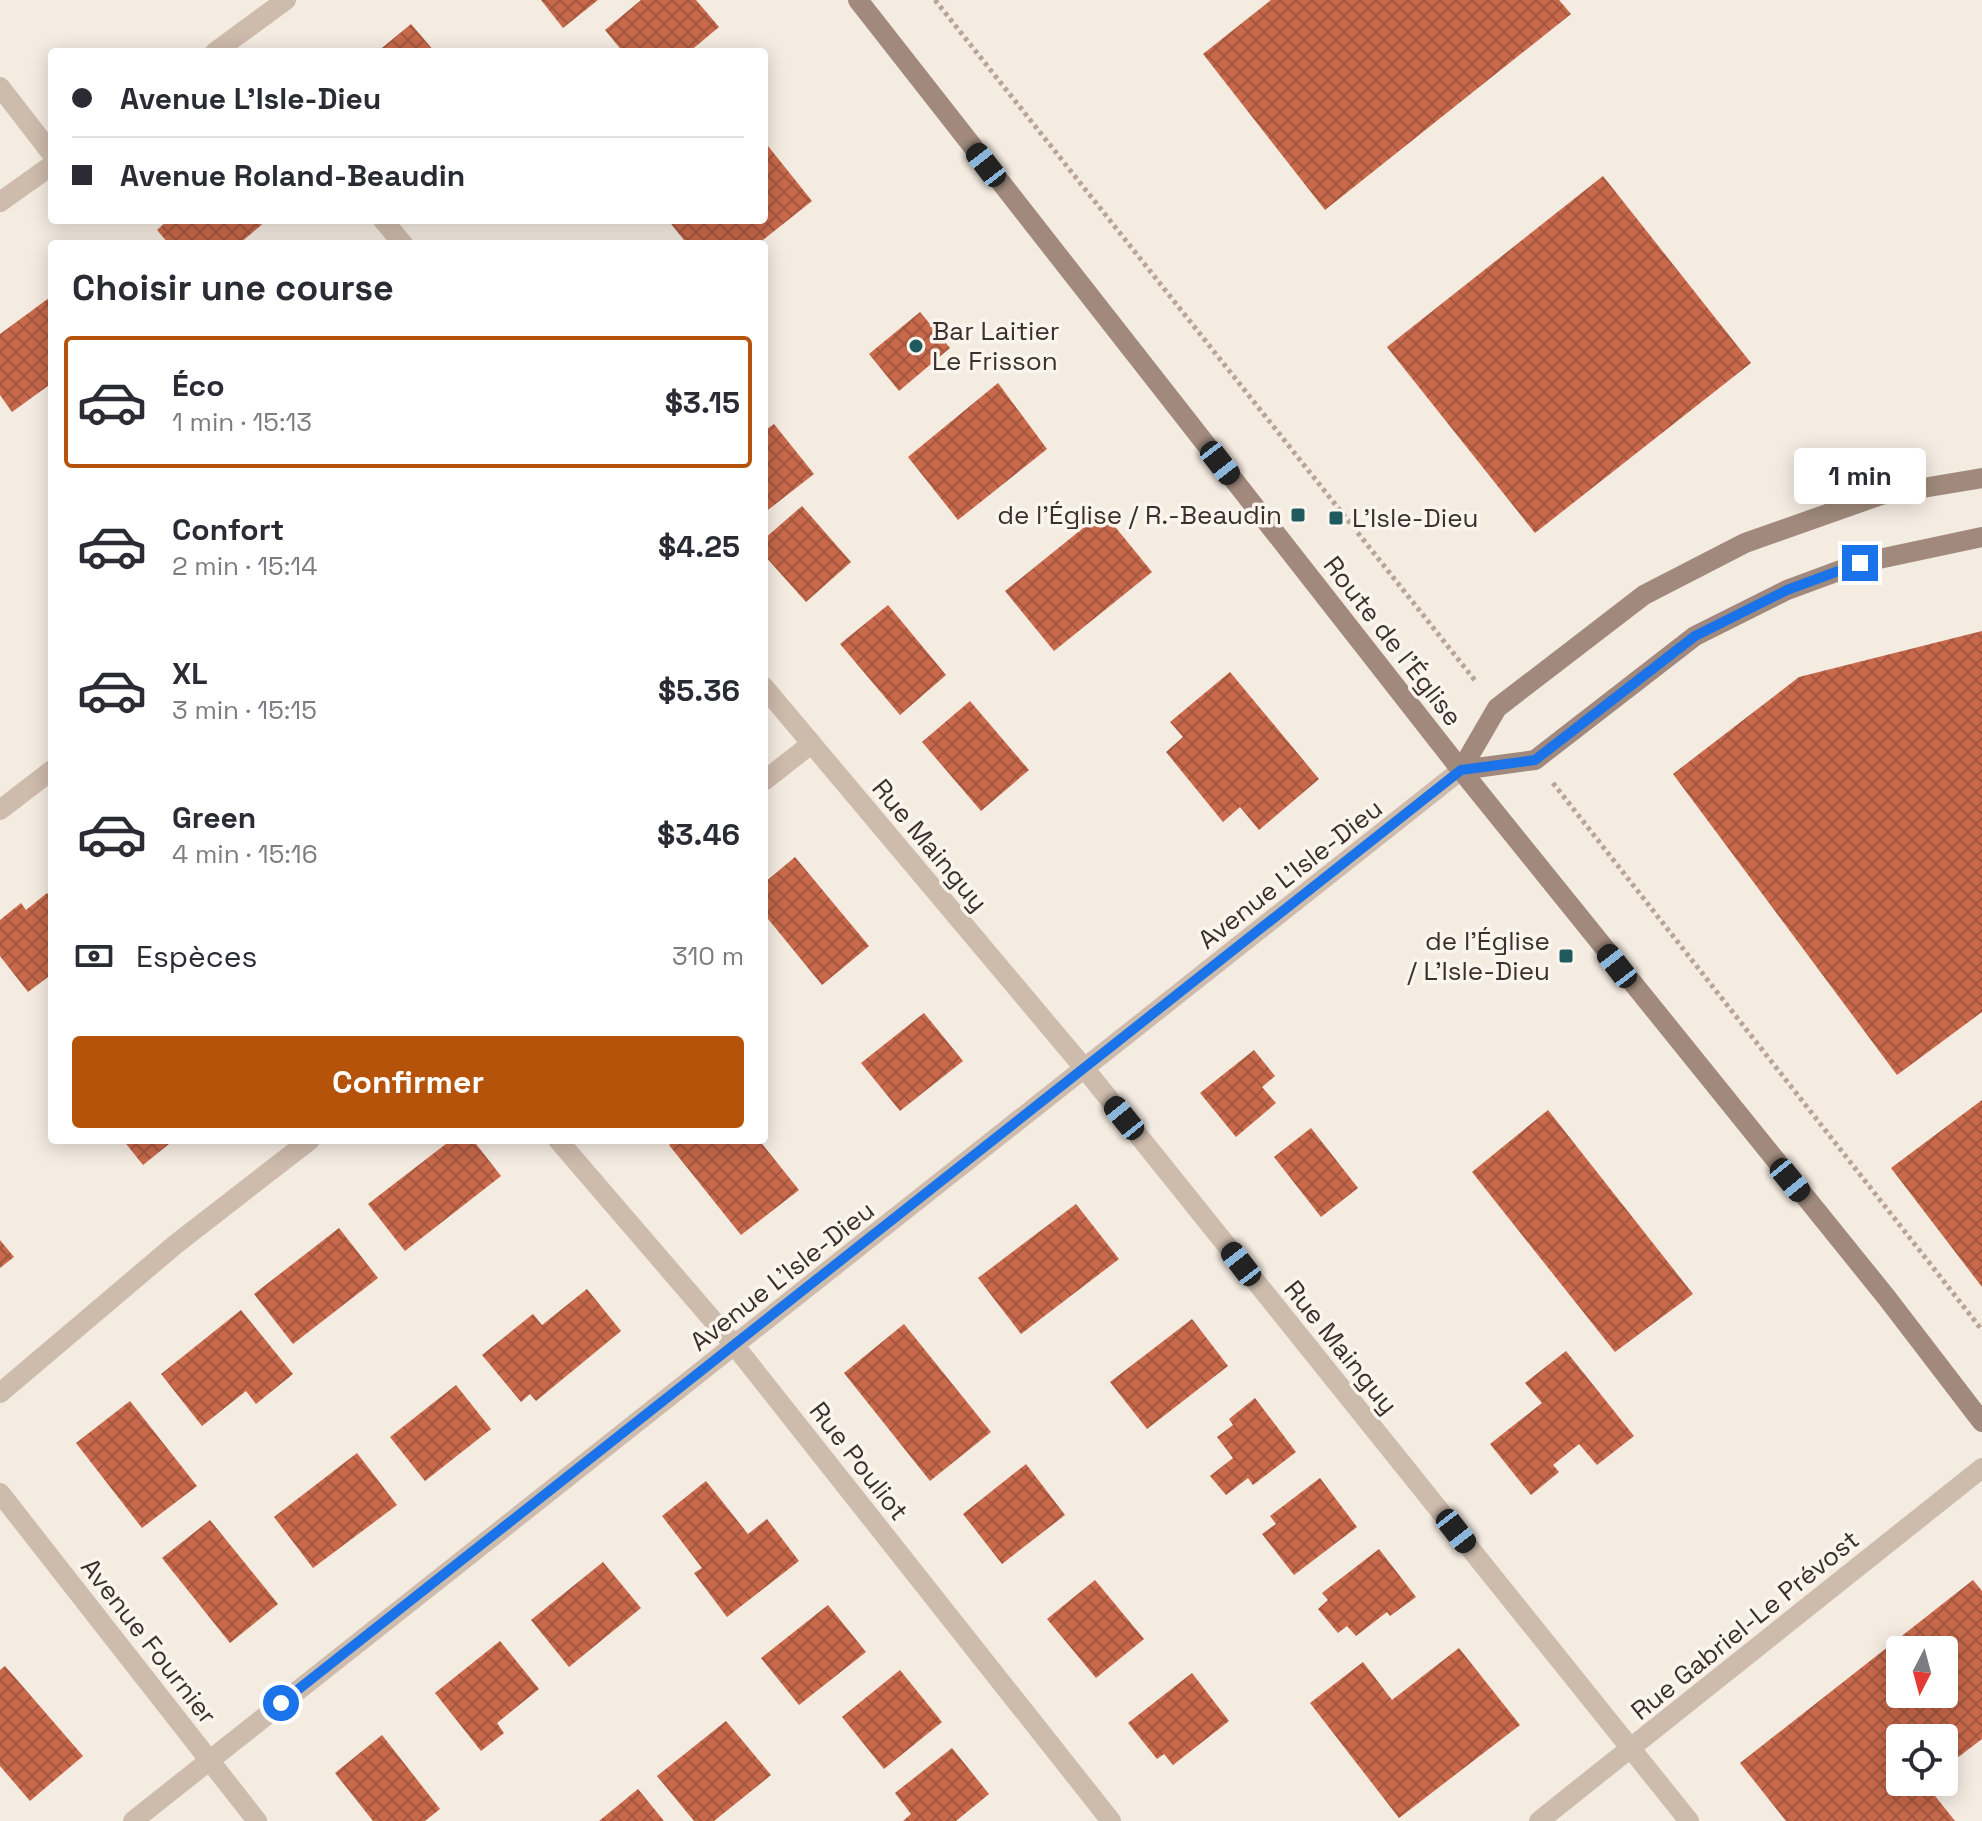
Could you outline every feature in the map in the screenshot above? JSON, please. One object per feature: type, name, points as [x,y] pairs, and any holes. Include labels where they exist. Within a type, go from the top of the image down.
[{"type":"main road","name":"Route de l'Église","points":[[858,0],[1461,770],[1887,1298],[1982,1422]]},
{"type":"main road","points":[[1461,770],[1497,708],[1644,595],[1745,543],[1881,495],[1982,478]]},
{"type":"main road","points":[[1461,770],[1535,760],[1695,636],[1787,590],[1860,563],[1982,537]]},
{"type":"street","points":[[243,44],[286,0]]},
{"type":"street","points":[[0,87],[48,149]]},
{"type":"street","points":[[0,202],[48,168]]},
{"type":"street","points":[[386,224],[400,240]]},
{"type":"street","name":"Rue Mainguy","points":[[768,692],[1085,1069],[1689,1821]]},
{"type":"street","points":[[768,778],[811,744]]},
{"type":"street","name":"Avenue L'Isle-Dieu","points":[[133,1821],[1461,770]]},
{"type":"street","points":[[0,810],[48,773]]},
{"type":"street","points":[[0,1393],[176,1244],[305,1144]]},
{"type":"street","name":"Rue Pouliot","points":[[561,1144],[735,1346],[1111,1821]]},
{"type":"street","name":"Rue Gabriel-Le Prévost","points":[[1539,1821],[1982,1468]]},
{"type":"street","name":"Avenue Fournier","points":[[0,1493],[257,1821]]},
{"type":"path","points":[[935,0],[1497,708]]},
{"type":"path","points":[[1535,760],[1982,1330]]},
{"type":"building","points":[[541,0],[598,0],[563,28]]},
{"type":"building","points":[[641,0],[696,0],[719,27],[694,48],[620,48],[605,30]]},
{"type":"building","points":[[1271,0],[1559,0],[1571,14],[1325,210],[1203,54]]},
{"type":"building","points":[[411,24],[432,48],[382,48]]},
{"type":"building","points":[[768,146],[812,201],[763,240],[684,240],[671,224],[768,224]]},
{"type":"building","points":[[1603,176],[1751,363],[1535,533],[1387,347]]},
{"type":"building","points":[[164,224],[262,224],[244,240],[166,240],[157,230]]},
{"type":"building","points":[[48,299],[48,386],[12,412],[0,395],[0,334]]},
{"type":"building","points":[[920,312],[950,348],[899,391],[869,354]]},
{"type":"building","points":[[998,383],[1047,449],[958,520],[908,457]]},
{"type":"building","points":[[774,424],[814,474],[768,510],[768,428]]},
{"type":"building","points":[[802,506],[851,562],[806,602],[768,559],[768,536]]},
{"type":"building","points":[[1103,512],[1152,572],[1054,651],[1005,591]]},
{"type":"building","points":[[888,605],[946,675],[900,715],[840,644]]},
{"type":"building","points":[[1982,631],[1982,1012],[1897,1075],[1673,774],[1799,677]]},
{"type":"building","points":[[1230,672],[1319,779],[1259,830],[1240,807],[1223,822],[1166,752],[1183,737],[1170,722]]},
{"type":"building","points":[[970,701],[1029,770],[981,811],[922,742]]},
{"type":"building","points":[[795,857],[869,946],[822,985],[768,919],[768,880]]},
{"type":"building","points":[[47,893],[48,977],[28,992],[0,956],[0,920],[21,903],[26,910]]},
{"type":"building","points":[[924,1013],[963,1061],[900,1111],[861,1063]]},
{"type":"building","points":[[1254,1050],[1275,1076],[1262,1087],[1276,1103],[1236,1137],[1200,1093]]},
{"type":"building","points":[[1982,1100],[1982,1287],[1891,1168]]},
{"type":"building","points":[[1548,1110],[1693,1294],[1615,1352],[1472,1172]]},
{"type":"building","points":[[1311,1128],[1358,1188],[1321,1217],[1274,1157]]},
{"type":"building","points":[[126,1144],[169,1144],[143,1165]]},
{"type":"building","points":[[446,1144],[476,1144],[501,1176],[405,1251],[368,1204]]},
{"type":"building","points":[[762,1144],[799,1190],[741,1235],[669,1145]]},
{"type":"building","points":[[1076,1204],[1119,1259],[1021,1334],[978,1278]]},
{"type":"building","points":[[339,1228],[378,1278],[293,1344],[254,1294]]},
{"type":"building","points":[[0,1240],[14,1257],[0,1268]]},
{"type":"building","points":[[587,1289],[621,1331],[536,1401],[530,1394],[521,1402],[482,1355],[533,1314],[542,1325]]},
{"type":"building","points":[[241,1310],[293,1374],[256,1404],[246,1391],[202,1426],[161,1374]]},
{"type":"building","points":[[1192,1319],[1228,1366],[1147,1429],[1110,1382]]},
{"type":"building","points":[[904,1324],[991,1432],[930,1481],[844,1373]]},
{"type":"building","points":[[1566,1351],[1634,1436],[1597,1465],[1579,1444],[1553,1465],[1559,1472],[1531,1495],[1490,1444],[1542,1403],[1525,1383]]},
{"type":"building","points":[[456,1385],[491,1429],[425,1481],[390,1437]]},
{"type":"building","points":[[1255,1398],[1296,1452],[1253,1485],[1248,1478],[1226,1495],[1210,1476],[1233,1458],[1217,1437],[1233,1425],[1229,1419]]},
{"type":"building","points":[[130,1401],[197,1486],[142,1528],[76,1443]]},
{"type":"building","points":[[357,1453],[397,1505],[313,1568],[274,1517]]},
{"type":"building","points":[[1026,1464],[1065,1515],[1002,1564],[963,1514]]},
{"type":"building","points":[[1320,1478],[1357,1527],[1294,1575],[1262,1534],[1276,1524],[1270,1516]]},
{"type":"building","points":[[706,1481],[748,1534],[767,1519],[799,1561],[727,1617],[694,1573],[702,1568],[662,1516]]},
{"type":"building","points":[[210,1520],[278,1604],[230,1643],[162,1558]]},
{"type":"building","points":[[1379,1549],[1416,1597],[1390,1616],[1387,1612],[1356,1636],[1347,1626],[1338,1633],[1318,1609],[1328,1600],[1322,1593]]},
{"type":"building","points":[[603,1562],[641,1608],[569,1667],[531,1620]]},
{"type":"building","points":[[1095,1580],[1144,1639],[1096,1678],[1047,1619]]},
{"type":"building","points":[[1973,1580],[1982,1591],[1982,1739],[1958,1757],[1958,1724],[1886,1724],[1886,1796],[1935,1796],[1955,1821],[1786,1821],[1740,1763],[1886,1648],[1886,1708],[1958,1708],[1958,1636],[1902,1636]]},
{"type":"building","points":[[828,1605],[866,1652],[799,1705],[761,1658]]},
{"type":"building","points":[[500,1641],[539,1689],[497,1723],[504,1733],[481,1751],[435,1693]]},
{"type":"building","points":[[1459,1648],[1520,1725],[1399,1818],[1310,1703],[1363,1662],[1392,1700]]},
{"type":"building","points":[[5,1666],[83,1756],[30,1801],[0,1766],[0,1670]]},
{"type":"building","points":[[900,1670],[942,1722],[884,1769],[842,1717]]},
{"type":"building","points":[[1192,1673],[1229,1721],[1173,1765],[1164,1754],[1157,1759],[1128,1723]]},
{"type":"building","points":[[726,1721],[771,1775],[714,1821],[694,1821],[657,1776]]},
{"type":"building","points":[[382,1735],[440,1809],[425,1821],[373,1821],[335,1773]]},
{"type":"building","points":[[952,1748],[989,1794],[956,1821],[903,1821],[911,1814],[895,1793]]},
{"type":"building","points":[[638,1789],[664,1821],[599,1821]]},
{"type":"place","name":"Bar Laitier Le Frisson","points":[[916,346]]},
{"type":"place","name":"de l'Église / R.-Beaudin","points":[[1298,515]]},
{"type":"place","name":"L'Isle-Dieu","points":[[1336,518]]},
{"type":"place","name":"de l'Église / L'Isle-Dieu","points":[[1566,956]]},
{"type":"route","points":[[281,1703],[1461,770],[1535,760],[1695,636],[1787,590],[1860,563]]}]
